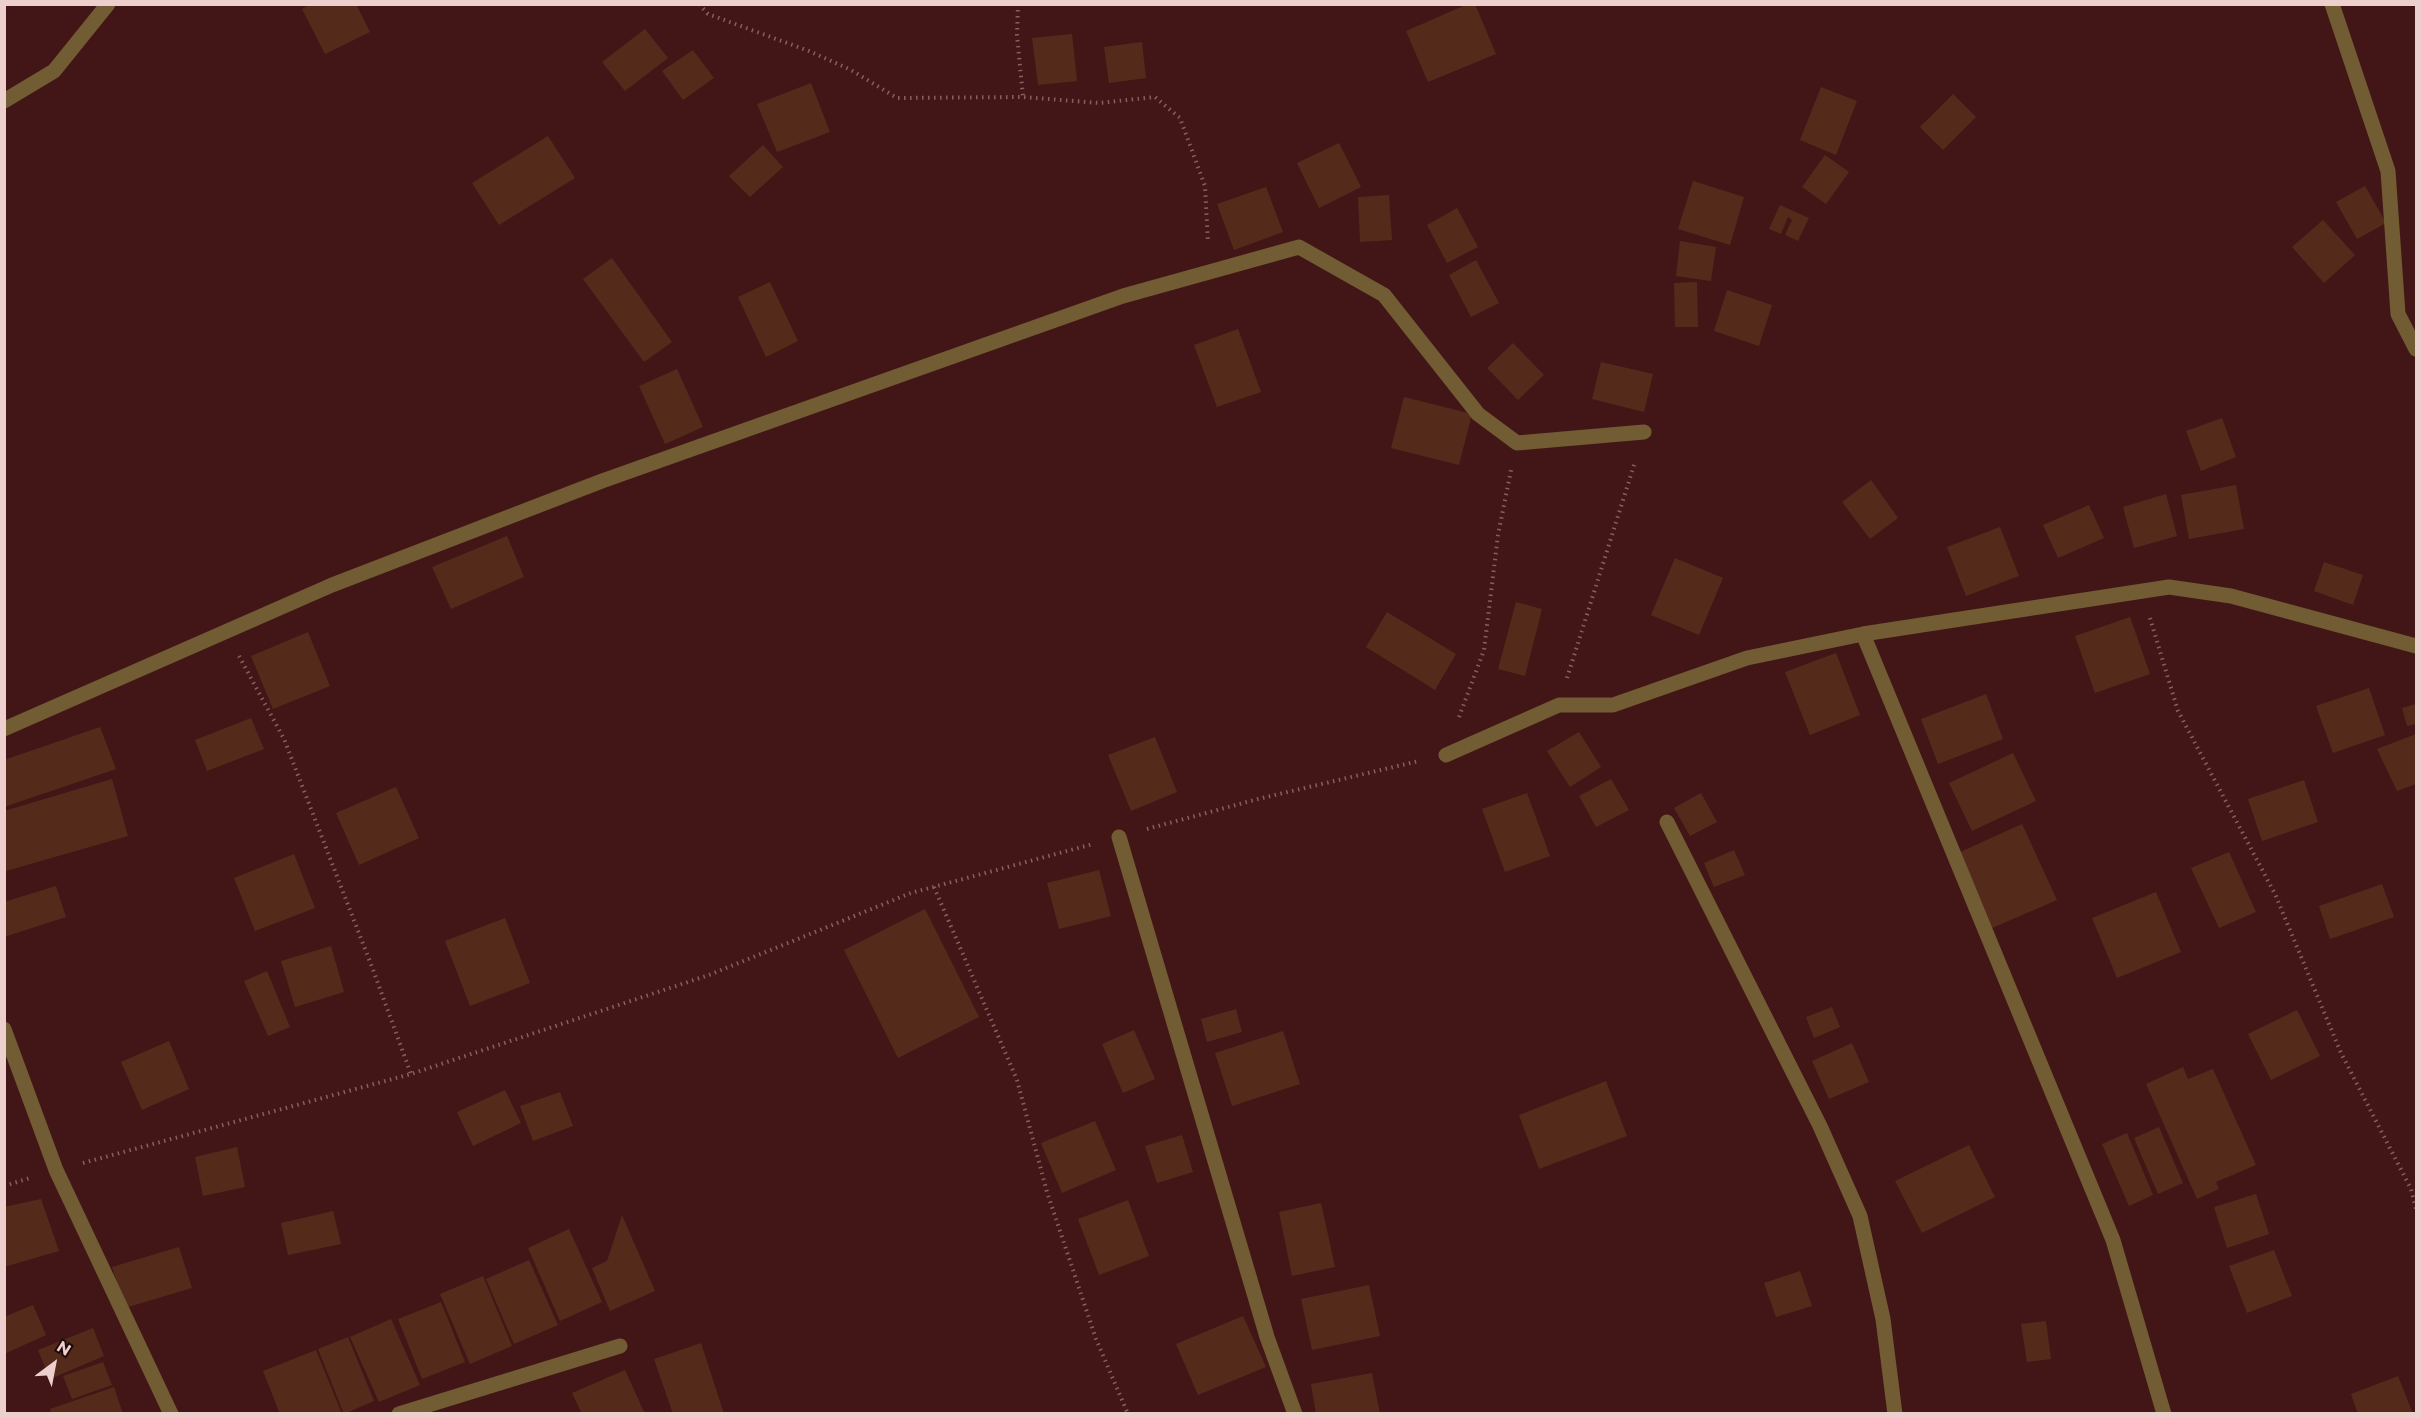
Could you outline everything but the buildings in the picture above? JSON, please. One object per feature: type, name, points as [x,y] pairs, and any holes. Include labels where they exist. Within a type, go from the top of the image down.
[{"type":"street","points":[[4,101],[54,71],[108,4]]},
{"type":"street","points":[[2332,4],[2388,171],[2398,314],[2416,349]]},
{"type":"street","points":[[4,729],[332,585],[602,481],[1123,296],[1299,246],[1384,295],[1478,414],[1517,443],[1644,432]]},
{"type":"street","points":[[1446,755],[1559,705],[1613,705],[1747,658],[1863,634],[2169,587],[2231,596],[2416,646]]},
{"type":"street","points":[[1863,634],[2113,1240],[2164,1413]]},
{"type":"street","points":[[1667,822],[1820,1126],[1860,1216],[1883,1319],[1895,1413]]},
{"type":"street","points":[[1119,837],[1267,1337],[1294,1413]]},
{"type":"street","points":[[4,1029],[56,1170],[171,1413]]},
{"type":"street","points":[[399,1413],[620,1346]]},
{"type":"path","points":[[699,4],[708,14],[810,51],[851,70],[897,98],[1023,97],[1099,103],[1155,97],[1180,118],[1205,186],[1209,272]]},
{"type":"path","points":[[1018,4],[1017,35],[1023,97]]},
{"type":"path","points":[[1559,705],[1644,432]]},
{"type":"path","points":[[4,1186],[411,1074],[709,975],[911,893],[1258,799],[1446,755],[1484,650],[1498,535],[1517,443]]},
{"type":"path","points":[[2142,591],[2178,711],[2275,894],[2341,1053],[2411,1189],[2416,1209]]},
{"type":"path","points":[[225,632],[284,740],[411,1074]]},
{"type":"path","points":[[934,887],[1017,1080],[1047,1192],[1096,1339],[1128,1413]]}]
